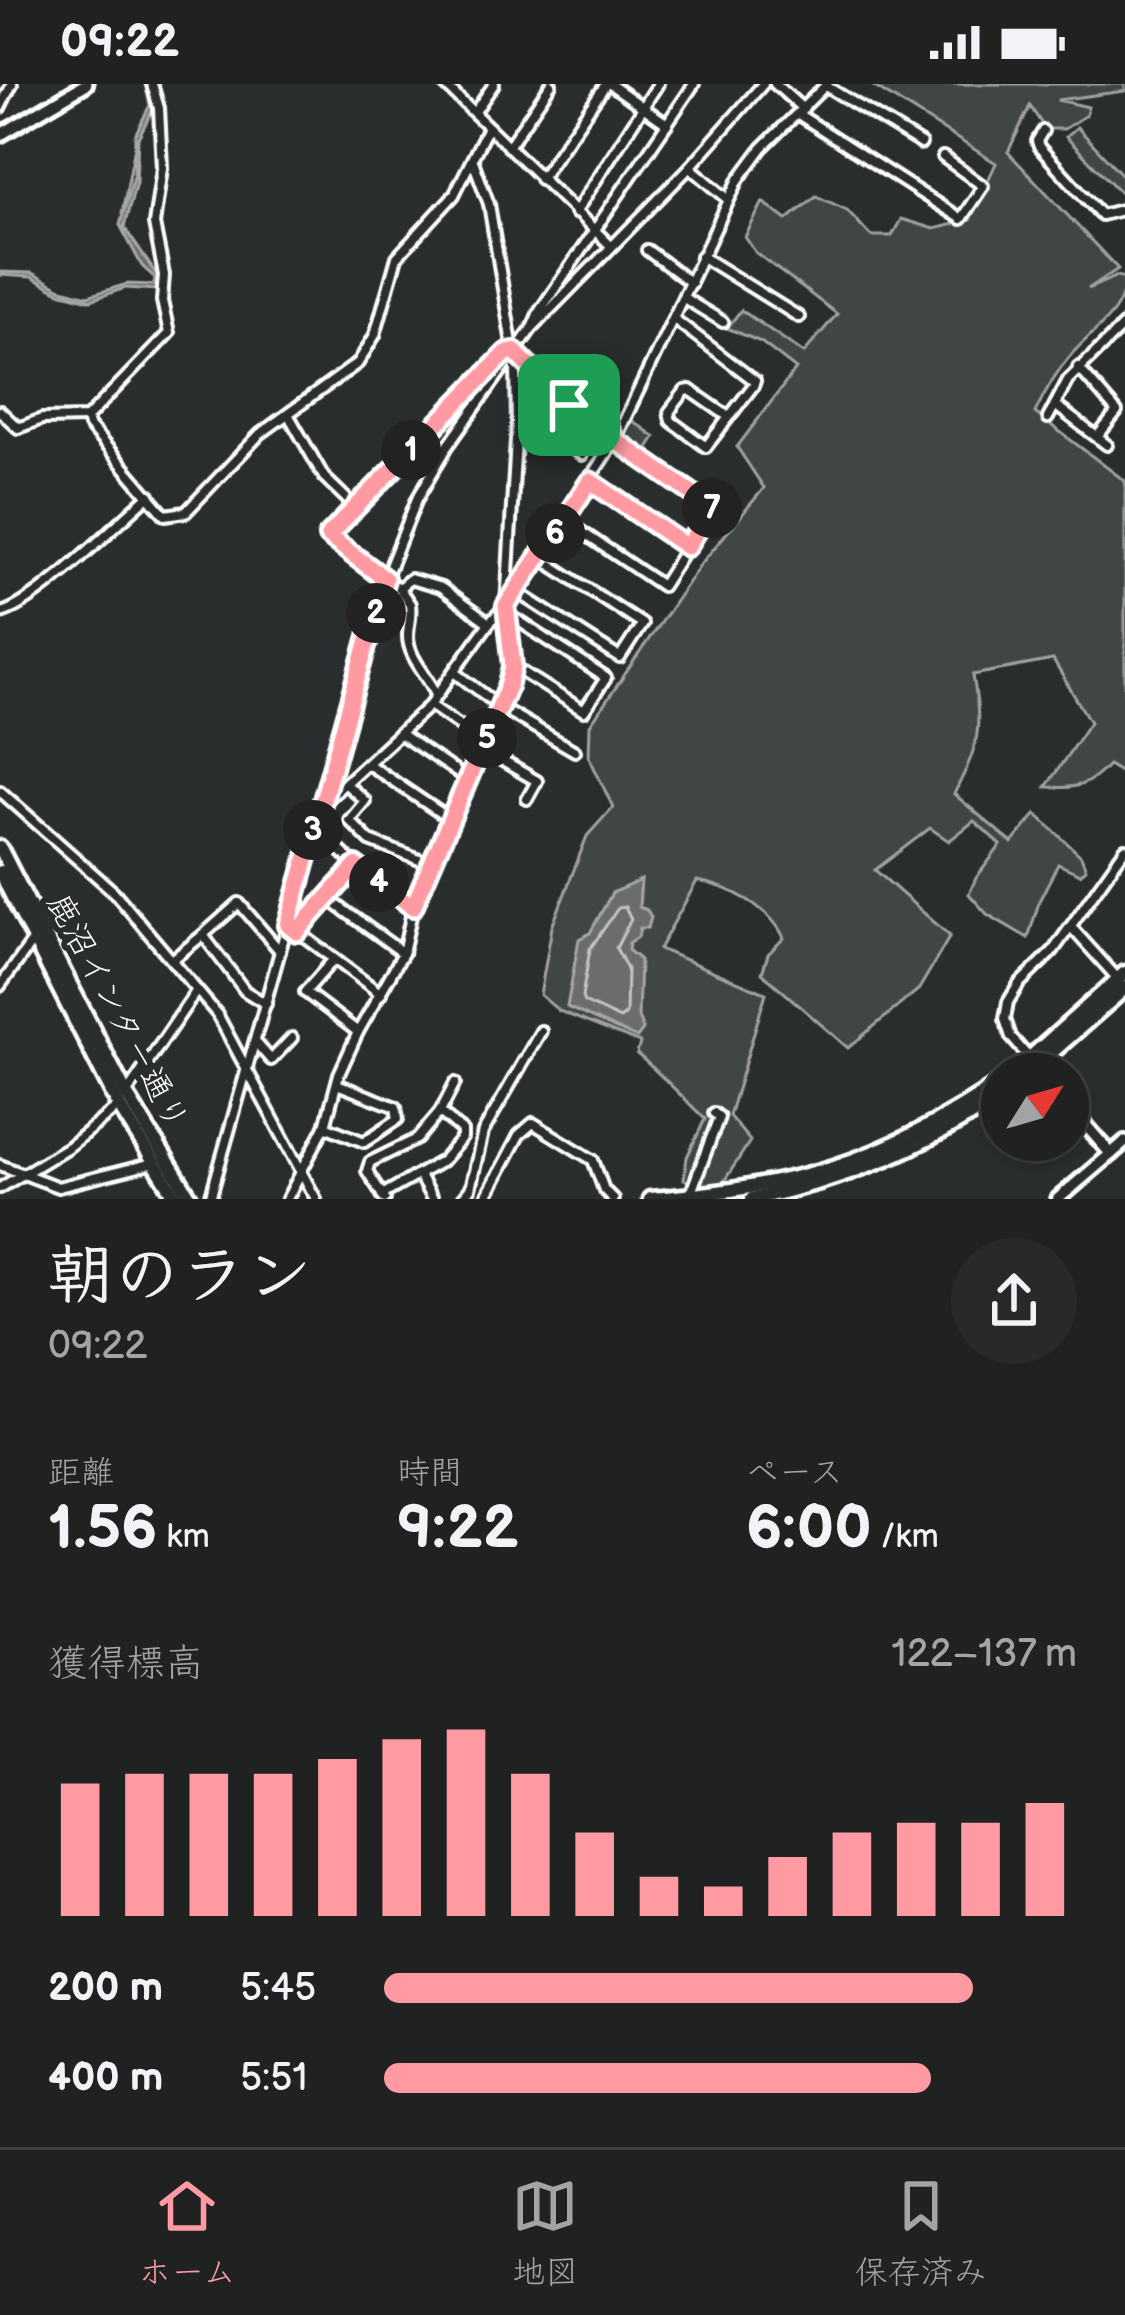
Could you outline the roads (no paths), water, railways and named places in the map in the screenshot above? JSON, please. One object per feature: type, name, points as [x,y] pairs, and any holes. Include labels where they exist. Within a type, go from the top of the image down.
[{"type":"main road","name":"鹿沼インター通り","points":[[0,848],[38,935],[177,1199]]},
{"type":"main road","name":"鹿沼インター通り","points":[[0,872],[38,935]]},
{"type":"main road","points":[[1049,1053],[1123,980]]},
{"type":"main road","points":[[650,1199],[765,1187],[859,1160],[940,1123],[981,1095]]},
{"type":"main road","name":"鹿沼インター通り","points":[[123,1100],[191,1199]]},
{"type":"main road","points":[[752,1199],[797,1194],[886,1161],[981,1109]]},
{"type":"street","points":[[12,84],[0,113],[4,132],[86,84]]},
{"type":"street","points":[[0,411],[18,428],[43,419],[87,418],[169,333],[154,224],[162,168],[159,108],[152,84]]},
{"type":"street","points":[[444,84],[612,246]]},
{"type":"street","points":[[474,113],[494,84]]},
{"type":"street","points":[[508,147],[550,84]]},
{"type":"street","points":[[540,179],[608,84],[667,124]]},
{"type":"street","points":[[575,213],[658,84]]},
{"type":"street","points":[[532,328],[694,84]]},
{"type":"street","points":[[210,1199],[281,952],[293,928],[314,825],[385,579],[417,499],[448,446],[532,328],[690,167],[763,84]]},
{"type":"street","points":[[775,84],[800,112],[961,219],[982,186],[943,158]]},
{"type":"street","points":[[319,808],[430,705],[489,622],[506,610],[615,440],[749,163],[827,85],[921,144]]},
{"type":"street","points":[[87,418],[165,514],[186,512],[260,434],[358,363],[375,335],[397,257],[454,195],[488,127]]},
{"type":"street","points":[[1043,131],[1039,147],[1100,215],[1125,209]]},
{"type":"street","points":[[287,1199],[325,1126],[358,1031],[404,953],[413,907],[513,666],[506,610],[517,413],[514,351],[489,204],[473,161]]},
{"type":"street","points":[[690,167],[728,200]]},
{"type":"street","points":[[647,250],[691,283]]},
{"type":"street","points":[[701,256],[800,317]]},
{"type":"street","points":[[684,298],[723,322]]},
{"type":"street","points":[[674,319],[752,376],[753,386],[706,447],[671,421],[669,412],[690,390],[729,417]]},
{"type":"street","points":[[1048,418],[1078,368],[1124,329]]},
{"type":"street","points":[[514,351],[536,373],[568,392],[569,405],[712,507],[662,586],[564,520]]},
{"type":"street","points":[[437,696],[413,656],[408,637],[410,604],[399,588],[328,536],[506,353],[514,351]]},
{"type":"street","points":[[1078,368],[1117,412],[1097,437]]},
{"type":"street","points":[[1055,405],[1107,445]]},
{"type":"street","points":[[517,413],[582,455]]},
{"type":"street","points":[[288,414],[325,477],[355,507]]},
{"type":"street","points":[[590,481],[687,547]]},
{"type":"street","points":[[0,613],[41,589],[150,494]]},
{"type":"street","points":[[516,591],[620,658],[642,624],[538,557]]},
{"type":"street","points":[[399,588],[410,579],[441,588],[489,622]]},
{"type":"street","points":[[506,610],[606,678],[584,711],[513,666]]},
{"type":"street","points":[[456,673],[575,751]]},
{"type":"street","points":[[430,705],[537,781],[526,799]]},
{"type":"street","points":[[399,734],[468,780]]},
{"type":"street","points":[[368,764],[448,818]]},
{"type":"street","points":[[346,784],[365,801],[349,820],[370,841],[430,864]]},
{"type":"street","points":[[0,791],[114,892],[217,1014],[316,1199]]},
{"type":"street","points":[[314,825],[356,866],[413,907]]},
{"type":"street","points":[[1022,1053],[1005,1019],[1008,1002],[1018,984],[1053,951],[1125,849]]},
{"type":"street","points":[[293,928],[356,866]]},
{"type":"street","points":[[327,898],[404,953]]},
{"type":"street","points":[[172,960],[239,903],[281,952]]},
{"type":"street","points":[[1070,926],[1123,980]]},
{"type":"street","points":[[293,928],[381,994]]},
{"type":"street","points":[[0,986],[38,935]]},
{"type":"street","points":[[203,935],[245,991],[266,1004]]},
{"type":"street","points":[[334,959],[305,992],[358,1031]]},
{"type":"street","points":[[0,1188],[68,1147],[123,1100],[197,990]]},
{"type":"street","points":[[462,1199],[470,1189],[484,1132],[541,1031]]},
{"type":"street","points":[[256,1043],[271,1060],[292,1038]]},
{"type":"street","points":[[440,1112],[462,1131],[462,1138],[442,1161],[383,1197],[367,1171],[370,1162],[417,1138],[440,1112],[455,1083]]},
{"type":"street","points":[[325,1126],[364,1142],[398,1119],[396,1107],[337,1084]]},
{"type":"street","points":[[690,1196],[719,1117],[714,1113]]},
{"type":"street","points":[[485,1199],[519,1135],[533,1123],[593,1160],[604,1190],[614,1199]]},
{"type":"street","points":[[1089,1129],[1111,1154]]},
{"type":"street","points":[[1058,1199],[1125,1142]]},
{"type":"street","points":[[0,1165],[58,1187],[154,1163]]},
{"type":"street","points":[[419,1176],[433,1199]]},
{"type":"water","points":[[145,84],[154,107],[138,138],[136,182],[124,227],[158,277],[156,290],[125,288],[91,300],[59,292],[31,277],[0,275],[32,273],[59,288],[88,296],[127,284],[154,285],[155,278],[142,266],[120,225],[134,174],[135,135],[150,105]]},
{"type":"water","points":[[641,880],[639,907],[651,917],[648,928],[640,928],[628,950],[640,960],[638,1017],[643,1030],[637,1038],[567,1007],[579,939],[590,933],[612,893]]},
{"type":"waterway","points":[[122,213],[135,146]]},
{"type":"waterway","points":[[64,292],[89,300]]}]
